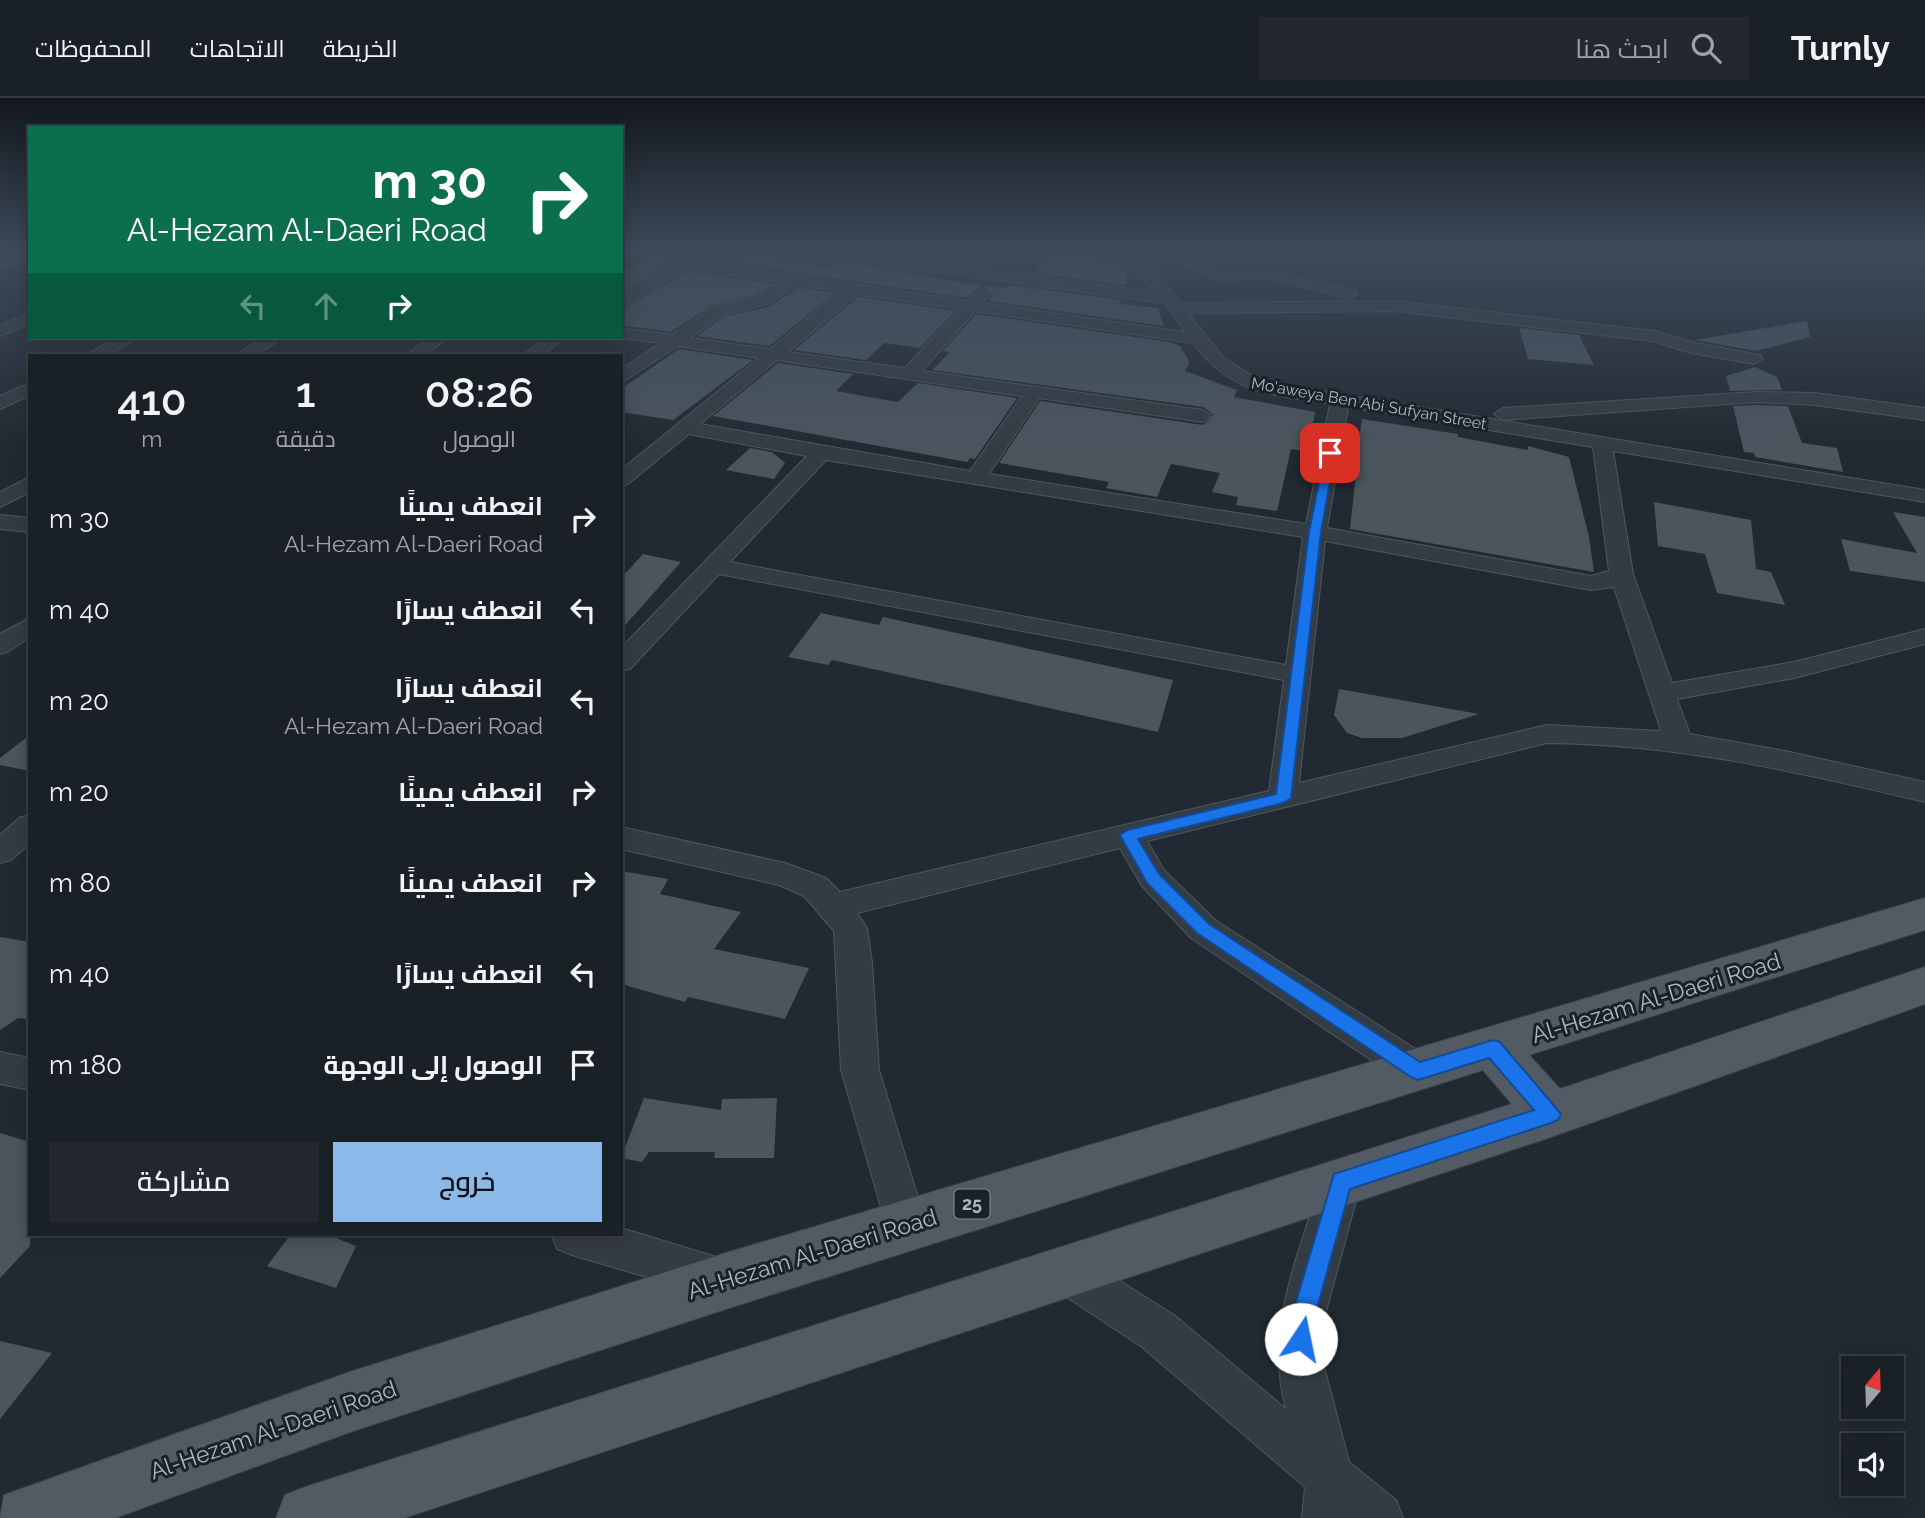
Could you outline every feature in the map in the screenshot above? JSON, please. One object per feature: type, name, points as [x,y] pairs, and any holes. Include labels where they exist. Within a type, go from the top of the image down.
[{"type":"main road","name":"Al-Hezam Al-Daeri Road","points":[[27,1518],[350,1402],[729,1280],[1925,914]]},
{"type":"main road","points":[[308,1518],[1551,1114],[1925,985]]},
{"type":"main road","points":[[1493,1048],[1551,1114]]},
{"type":"street","points":[[623,376],[708,317]]},
{"type":"street","points":[[623,478],[819,317]]},
{"type":"street","points":[[910,373],[961,317]]},
{"type":"street","points":[[1054,317],[1198,339]]},
{"type":"street","name":"Mo'aweya Ben Abi Sufyan Street","points":[[1184,317],[1228,374],[1256,386],[1925,496]]},
{"type":"street","points":[[1500,317],[1654,336],[1692,348],[1754,359]]},
{"type":"street","points":[[0,331],[28,319]]},
{"type":"street","points":[[623,333],[1203,416]]},
{"type":"street","points":[[97,354],[126,340]]},
{"type":"street","points":[[246,354],[271,340]]},
{"type":"street","points":[[416,354],[437,340]]},
{"type":"street","points":[[533,354],[554,340]]},
{"type":"street","points":[[0,403],[28,389]]},
{"type":"street","points":[[976,477],[1034,391]]},
{"type":"street","points":[[1453,418],[1757,397],[1815,399],[1925,414]]},
{"type":"street","points":[[1283,798],[1315,532],[1340,401]]},
{"type":"street","points":[[684,427],[821,453],[1315,532],[1591,583],[1604,583],[1621,574]]},
{"type":"street","points":[[1602,442],[1621,574],[1679,742]]},
{"type":"street","points":[[623,661],[821,453]]},
{"type":"street","points":[[0,501],[28,484]]},
{"type":"street","points":[[0,522],[28,525]]},
{"type":"street","points":[[714,566],[1298,675]]},
{"type":"street","points":[[0,646],[28,626]]},
{"type":"street","points":[[1661,693],[1794,670],[1925,636]]},
{"type":"street","points":[[834,906],[1548,734],[1604,732],[1679,742],[1830,770],[1925,792]]},
{"type":"street","points":[[0,852],[28,828]]},
{"type":"street","points":[[1128,835],[1153,878],[1203,929],[1418,1071]]},
{"type":"street","points":[[623,838],[785,875],[815,887],[834,906],[850,928],[855,963],[860,1070],[905,1224]]},
{"type":"street","points":[[0,1068],[28,1074]]},
{"type":"street","points":[[1328,1498],[1299,1359],[1302,1319],[1341,1182]]},
{"type":"street","points":[[579,1236],[729,1280]]},
{"type":"street","points":[[1065,1271],[1158,1331],[1328,1498],[1378,1518]]},
{"type":"building","points":[[623,317],[693,317],[671,332],[623,325]]},
{"type":"building","points":[[723,317],[805,317],[769,346],[697,336]]},
{"type":"building","points":[[834,317],[949,317],[920,348],[884,343],[866,360],[794,350]]},
{"type":"building","points":[[973,317],[999,317],[1169,342],[1180,346],[1190,362],[1185,371],[1237,390],[1234,397],[1315,412],[1308,452],[1291,449],[1277,511],[1236,505],[1238,497],[1212,492],[1220,473],[1171,464],[1157,497],[1106,488],[1109,482],[999,463],[1040,401],[1203,425],[1214,415],[1203,407],[932,370],[950,352],[943,351]]},
{"type":"building","points":[[1103,317],[1161,317],[1164,326]]},
{"type":"building","points":[[1807,321],[1810,337],[1755,351],[1695,340]]},
{"type":"building","points":[[1519,328],[1579,335],[1594,365],[1528,359]]},
{"type":"building","points":[[679,349],[753,360],[673,420],[623,412],[623,388]]},
{"type":"building","points":[[778,363],[853,374],[836,391],[898,402],[918,383],[1017,398],[975,459],[970,458],[967,462],[713,416]]},
{"type":"building","points":[[1755,367],[1777,377],[1782,390],[1730,391],[1726,376]]},
{"type":"building","points":[[1733,406],[1788,406],[1802,443],[1837,448],[1843,472],[1755,457],[1754,453],[1744,452]]},
{"type":"building","points":[[1362,419],[1458,434],[1458,437],[1528,450],[1528,446],[1569,457],[1589,537],[1594,572],[1350,529],[1356,474],[1348,473],[1352,452],[1357,453]]},
{"type":"building","points":[[750,448],[772,452],[785,463],[774,479],[726,470]]},
{"type":"building","points":[[1654,502],[1751,520],[1756,569],[1771,572],[1785,605],[1717,593],[1705,554],[1658,546]]},
{"type":"building","points":[[1893,512],[1925,517],[1925,582],[1850,571],[1841,539],[1917,553]]},
{"type":"building","points":[[643,554],[681,562],[623,628],[623,576]]},
{"type":"building","points":[[821,613],[879,625],[883,617],[1173,680],[1158,732],[832,660],[828,665],[788,657]]},
{"type":"building","points":[[1339,689],[1479,714],[1402,738],[1362,738],[1347,733],[1334,715]]},
{"type":"building","points":[[28,737],[28,771],[0,765],[0,758]]},
{"type":"building","points":[[623,871],[668,879],[660,894],[741,912],[714,949],[809,968],[785,1019],[688,997],[685,1002],[623,985]]},
{"type":"building","points":[[0,937],[28,942],[28,1019],[18,1018],[0,1030]]},
{"type":"building","points":[[644,1098],[721,1110],[722,1099],[777,1098],[774,1158],[714,1158],[715,1152],[649,1152],[642,1162],[623,1158]]},
{"type":"building","points":[[0,1133],[28,1141],[30,1246],[0,1278]]},
{"type":"building","points":[[290,1236],[331,1236],[356,1246],[336,1288],[267,1266]]},
{"type":"building","points":[[0,1341],[52,1353],[0,1419]]},
{"type":"route","points":[[1301,1339],[1302,1319],[1341,1182],[1551,1114],[1493,1048],[1418,1071],[1281,982],[1203,929],[1175,904],[1153,878],[1128,835],[1283,798],[1315,532],[1330,453]]}]
